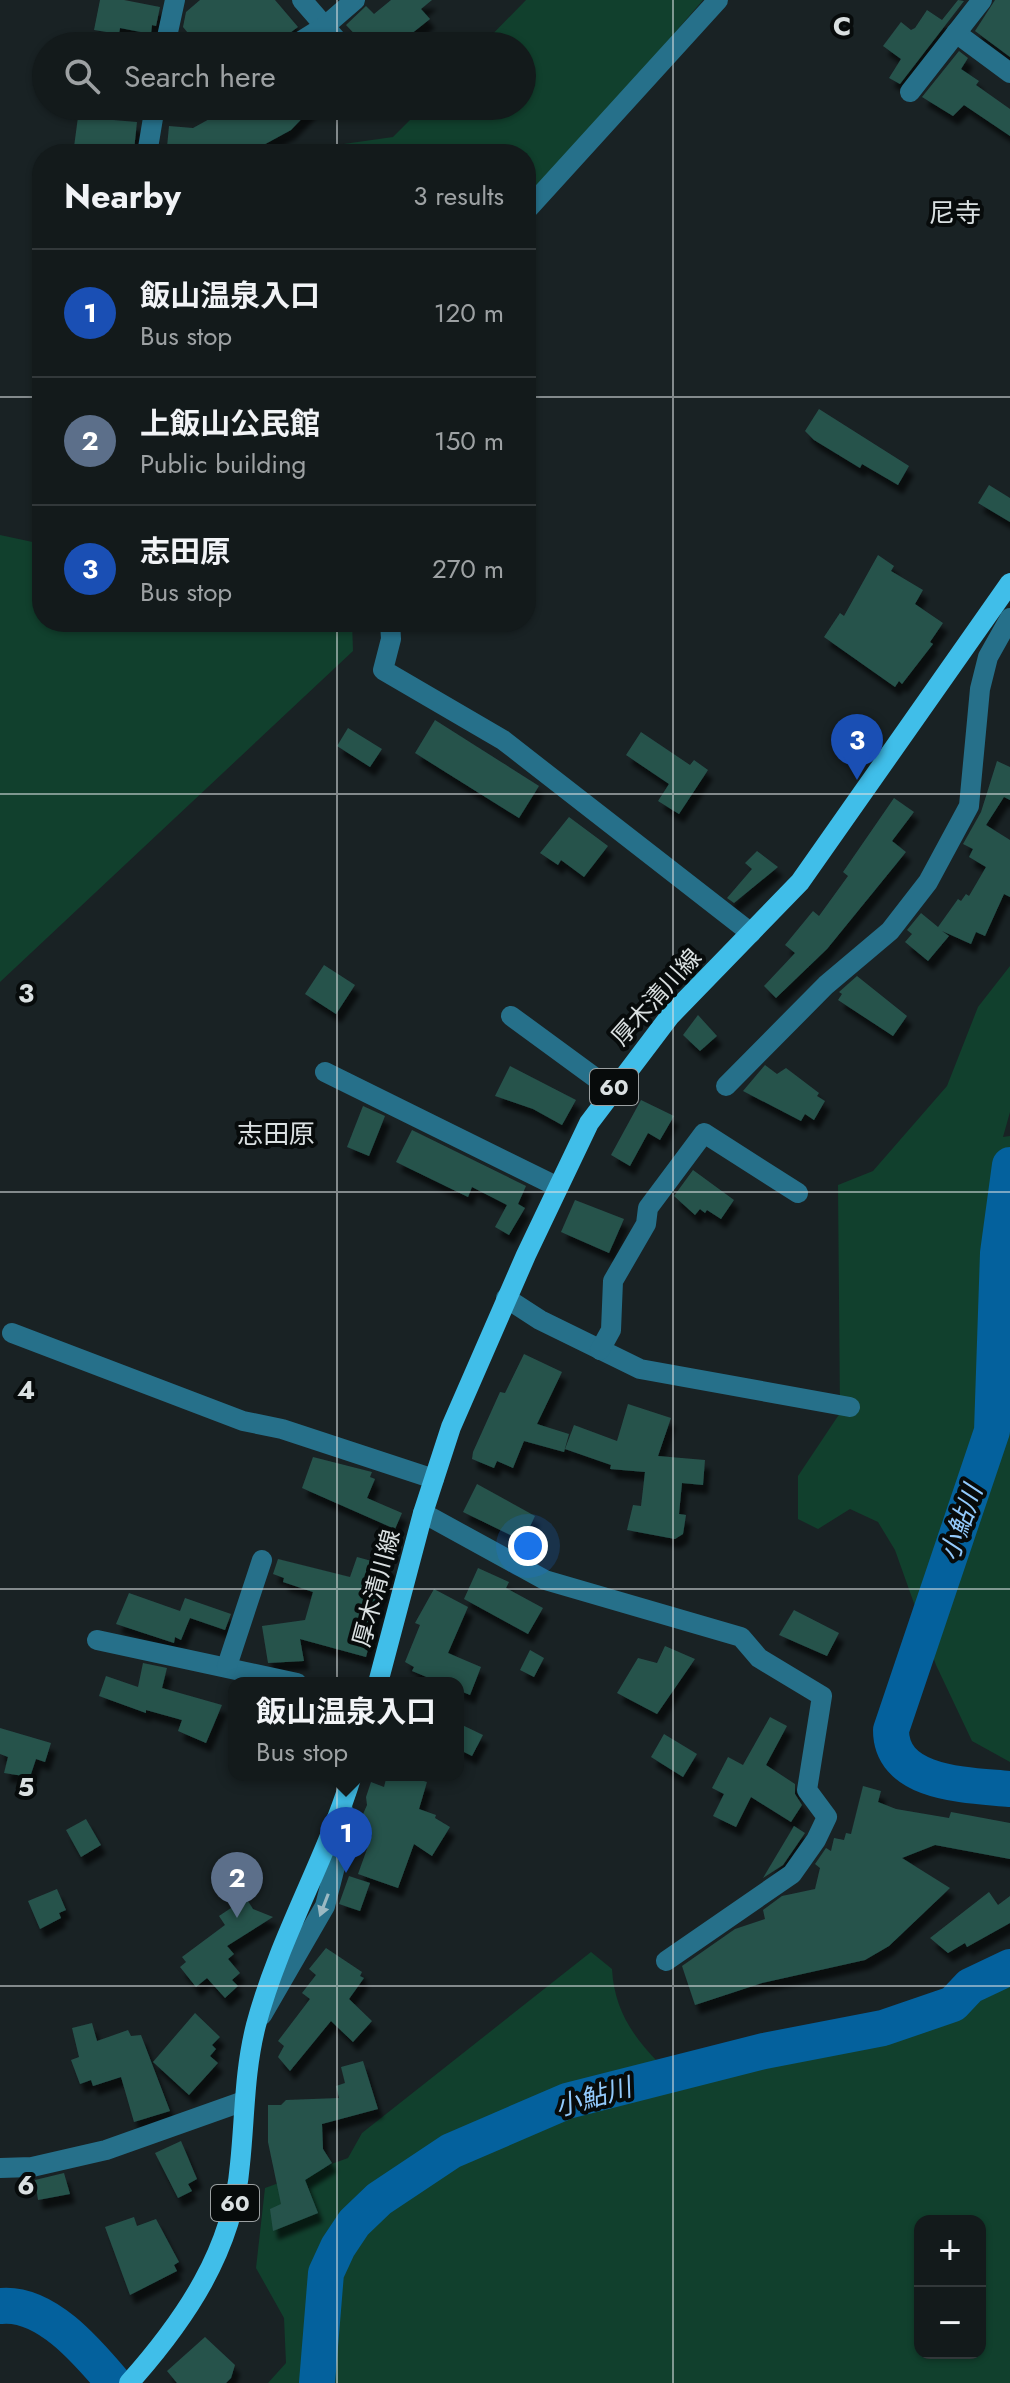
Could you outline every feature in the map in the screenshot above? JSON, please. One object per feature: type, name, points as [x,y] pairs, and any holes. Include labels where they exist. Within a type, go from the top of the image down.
[{"type":"main road","name":"厚木清川線","points":[[380,1677],[423,1513],[451,1427],[506,1298],[589,1123],[670,1016],[800,882],[1010,584]]},
{"type":"main road","name":"60","points":[[129,2383],[149,2361],[196,2296],[222,2243],[238,2186],[244,2101],[256,2024],[298,1906],[350,1781]]},
{"type":"street","points":[[168,32],[175,0]]},
{"type":"street","points":[[302,0],[330,32]]},
{"type":"street","points":[[315,32],[355,0]]},
{"type":"street","points":[[536,200],[718,0]]},
{"type":"street","points":[[910,92],[982,0]]},
{"type":"street","points":[[956,33],[1010,73]]},
{"type":"street","points":[[149,144],[153,120]]},
{"type":"street","points":[[726,1086],[826,985],[890,931],[928,882],[969,806],[980,689],[988,657],[1010,618]]},
{"type":"street","points":[[391,632],[383,670],[503,740],[751,933]]},
{"type":"street","points":[[511,1016],[612,1090]]},
{"type":"street","points":[[325,1072],[558,1187]]},
{"type":"street","points":[[600,1350],[611,1330],[613,1281],[646,1224],[648,1208],[704,1133],[798,1193]]},
{"type":"street","points":[[506,1298],[540,1320],[640,1369],[850,1407]]},
{"type":"street","points":[[12,1333],[243,1421],[282,1429],[434,1479]]},
{"type":"street","points":[[423,1513],[545,1580],[741,1637],[759,1658],[822,1696],[807,1790],[827,1817],[816,1840],[792,1874],[666,1961]]},
{"type":"street","points":[[227,1666],[262,1560]]},
{"type":"street","points":[[97,1640],[272,1677]]},
{"type":"street","points":[[0,2168],[32,2167],[106,2150],[244,2101]]},
{"type":"green space","points":[[526,0],[703,0],[536,193],[536,144],[344,144],[393,137],[410,120],[536,120],[536,32],[495,32]]},
{"type":"green space","points":[[0,535],[32,542],[32,632],[352,632],[353,651],[0,982]]},
{"type":"green space","points":[[1010,966],[1010,1112],[1003,1137],[1010,1136],[1010,1762],[972,1741],[936,1665],[895,1550],[878,1522],[850,1509],[818,1529],[798,1519],[798,1476],[840,1413],[838,1185],[873,1171],[947,1086],[978,1007]]},
{"type":"green space","points":[[591,1952],[612,1969],[616,1996],[626,2020],[659,2063],[750,2041],[798,2053],[870,2035],[1010,1985],[1010,2383],[268,2383],[286,2363],[284,2318],[256,2268],[265,2188],[348,2158],[362,2133]]},
{"type":"building","points":[[100,0],[124,0],[160,7],[156,26],[152,25],[151,32],[120,28],[119,32],[94,30]]},
{"type":"building","points":[[200,0],[275,0],[298,27],[291,32],[187,32],[183,27],[186,12]]},
{"type":"building","points":[[391,0],[432,0],[421,9],[430,19],[414,32],[353,32],[346,25],[366,6],[374,14]]},
{"type":"building","points":[[958,0],[964,1],[900,84],[889,78],[901,59],[883,46],[901,22],[911,30],[927,10],[942,20]]},
{"type":"building","points":[[995,0],[1010,0],[1010,57],[975,31]]},
{"type":"building","points":[[959,51],[968,58],[961,69],[979,81],[976,85],[1010,109],[1010,136],[964,105],[953,116],[922,97]]},
{"type":"building","points":[[78,120],[137,122],[135,144],[74,144]]},
{"type":"building","points":[[208,120],[301,120],[291,130],[265,144],[167,144],[169,126],[193,128]]},
{"type":"building","points":[[819,409],[909,466],[898,485],[862,464],[860,468],[814,440],[805,431]]},
{"type":"building","points":[[989,485],[1010,498],[1010,522],[978,503]]},
{"type":"building","points":[[878,555],[894,566],[891,571],[923,590],[915,604],[943,623],[930,642],[933,644],[902,684],[899,681],[895,687],[824,637],[840,613],[844,616]]},
{"type":"building","points":[[435,720],[539,786],[519,818],[415,753]]},
{"type":"building","points":[[348,728],[382,749],[370,767],[337,746]]},
{"type":"building","points":[[641,732],[690,765],[694,760],[708,770],[679,814],[658,801],[669,784],[626,755]]},
{"type":"building","points":[[997,761],[1010,767],[1010,800],[1004,797],[986,825],[1010,840],[1010,897],[1004,894],[985,936],[976,932],[971,944],[942,931],[949,936],[928,961],[905,942],[912,934],[907,930],[921,913],[938,927],[958,899],[961,901],[966,894],[969,896],[986,867],[969,857],[973,849],[963,844],[981,812]]},
{"type":"building","points":[[894,798],[914,812],[892,841],[906,852],[827,949],[776,998],[764,986],[795,953],[785,945],[813,911],[819,916],[848,876],[843,872]]},
{"type":"building","points":[[569,817],[608,846],[584,877],[561,860],[558,865],[540,853]]},
{"type":"building","points":[[757,851],[778,867],[734,903],[727,898],[752,869],[745,863]]},
{"type":"building","points":[[324,965],[355,985],[336,1014],[305,994]]},
{"type":"building","points":[[857,976],[907,1016],[893,1036],[838,1000],[842,994],[839,992]]},
{"type":"building","points":[[698,1015],[717,1036],[700,1051],[683,1035]]},
{"type":"building","points":[[765,1065],[777,1074],[786,1068],[819,1093],[817,1096],[825,1101],[814,1120],[805,1114],[801,1121],[743,1091]]},
{"type":"building","points":[[510,1066],[576,1100],[562,1125],[533,1109],[495,1096]]},
{"type":"building","points":[[641,1100],[674,1116],[660,1140],[648,1133],[630,1166],[611,1155]]},
{"type":"building","points":[[363,1106],[385,1116],[369,1156],[347,1147]]},
{"type":"building","points":[[412,1130],[526,1186],[518,1204],[525,1208],[509,1235],[495,1227],[507,1205],[472,1187],[468,1197],[396,1162]]},
{"type":"building","points":[[693,1170],[734,1200],[721,1219],[707,1210],[705,1213],[700,1209],[695,1215],[674,1196]]},
{"type":"building","points":[[575,1200],[624,1219],[609,1253],[561,1232]]},
{"type":"building","points":[[524,1354],[562,1372],[537,1424],[569,1434],[564,1452],[524,1441],[513,1468],[497,1461],[494,1468],[472,1459],[473,1452],[500,1392],[505,1393]]},
{"type":"building","points":[[628,1404],[671,1418],[658,1456],[705,1460],[703,1485],[682,1483],[679,1514],[686,1515],[683,1534],[675,1539],[627,1530],[633,1505],[641,1506],[645,1472],[610,1469],[611,1465],[565,1449],[574,1425],[617,1441]]},
{"type":"building","points":[[313,1457],[372,1472],[370,1477],[375,1479],[367,1498],[402,1513],[395,1529],[302,1488]]},
{"type":"building","points":[[477,1484],[535,1516],[523,1541],[463,1512]]},
{"type":"building","points":[[357,1557],[390,1566],[366,1657],[300,1639],[304,1661],[268,1663],[262,1626],[305,1620],[313,1592],[283,1582],[284,1578],[273,1574],[278,1559],[350,1577]]},
{"type":"building","points":[[478,1568],[509,1582],[506,1588],[543,1608],[528,1634],[464,1599]]},
{"type":"building","points":[[434,1589],[468,1607],[448,1653],[481,1667],[470,1695],[464,1692],[464,1677],[426,1677],[412,1671],[414,1667],[405,1662],[420,1625],[415,1623]]},
{"type":"building","points":[[129,1593],[180,1611],[185,1598],[231,1614],[225,1630],[190,1618],[181,1640],[175,1637],[174,1643],[116,1624]]},
{"type":"building","points":[[794,1610],[839,1633],[827,1656],[779,1635]]},
{"type":"building","points":[[665,1646],[695,1659],[657,1714],[617,1693],[638,1658],[657,1663]]},
{"type":"building","points":[[530,1650],[544,1658],[534,1677],[520,1670]]},
{"type":"building","points":[[143,1663],[167,1668],[162,1688],[222,1705],[206,1743],[178,1731],[182,1720],[146,1710],[146,1713],[99,1696],[106,1676],[138,1687]]},
{"type":"building","points":[[770,1717],[787,1726],[766,1765],[795,1784],[795,1794],[802,1805],[791,1822],[751,1797],[736,1827],[713,1816],[724,1794],[712,1788],[728,1757],[743,1765]]},
{"type":"building","points":[[464,1726],[483,1735],[472,1756],[464,1752]]},
{"type":"building","points":[[0,1728],[51,1743],[45,1762],[36,1759],[30,1777],[4,1773],[8,1757],[0,1754]]},
{"type":"building","points":[[664,1734],[697,1754],[683,1777],[651,1757]]},
{"type":"building","points":[[386,1781],[427,1782],[419,1809],[436,1815],[435,1818],[450,1827],[432,1856],[414,1844],[398,1888],[358,1874],[372,1835],[357,1828],[367,1805],[366,1797],[371,1782],[384,1787]]},
{"type":"building","points":[[863,1786],[881,1791],[878,1802],[896,1809],[949,1818],[951,1812],[1010,1823],[1010,1859],[935,1845],[902,1858],[950,1888],[889,1946],[865,1960],[762,1983],[695,2005],[682,1966],[735,1929],[765,1919],[763,1910],[782,1896],[815,1889],[820,1868],[815,1864],[826,1848],[831,1851],[834,1838],[844,1840],[846,1833],[851,1834]]},
{"type":"building","points":[[86,1819],[101,1845],[81,1857],[66,1830]]},
{"type":"building","points":[[794,1826],[805,1833],[783,1865],[763,1878]]},
{"type":"building","points":[[349,1876],[370,1883],[360,1911],[339,1904]]},
{"type":"building","points":[[57,1889],[66,1910],[59,1913],[61,1918],[40,1929],[28,1901]]},
{"type":"building","points":[[989,1892],[998,1905],[1010,1896],[1010,1923],[967,1947],[965,1943],[948,1953],[930,1938]]},
{"type":"building","points":[[246,1898],[253,1909],[273,1917],[227,1946],[234,1954],[228,1959],[240,1973],[232,1980],[238,1986],[225,1998],[207,1978],[196,1987],[180,1967],[186,1962],[182,1957],[225,1925],[219,1916]]},
{"type":"building","points":[[326,1948],[362,1972],[360,1976],[364,1978],[349,1999],[372,2021],[353,2042],[331,2021],[290,2071],[278,2057],[284,2046],[278,2041],[310,1999],[302,1993],[316,1975],[309,1969]]},
{"type":"building","points":[[195,2013],[220,2037],[212,2045],[216,2049],[210,2056],[218,2063],[189,2095],[153,2062]]},
{"type":"building","points":[[92,2023],[97,2041],[128,2030],[131,2036],[141,2035],[170,2111],[134,2122],[121,2077],[93,2086],[91,2080],[80,2084],[71,2060],[79,2057],[72,2028]]},
{"type":"building","points":[[363,2061],[378,2109],[322,2124],[323,2149],[332,2163],[305,2180],[318,2213],[273,2231],[270,2209],[281,2204],[268,2142],[268,2105],[281,2105],[286,2100],[339,2098],[336,2086],[345,2083],[341,2067]]},
{"type":"building","points":[[181,2141],[197,2179],[188,2184],[192,2191],[178,2198],[155,2153]]},
{"type":"building","points":[[64,2173],[70,2194],[38,2200],[35,2180]]},
{"type":"building","points":[[134,2217],[137,2226],[156,2219],[179,2262],[174,2265],[177,2271],[130,2295],[105,2227]]},
{"type":"building","points":[[205,2337],[235,2365],[231,2378],[226,2383],[177,2383],[167,2371]]},
{"type":"waterway","name":"小鮎川","points":[[1010,1165],[998,1253],[992,1431],[891,1730],[895,1748],[904,1762],[918,1772],[955,1783],[1010,1789]]},
{"type":"waterway","name":"小鮎川","points":[[317,2383],[326,2273],[338,2247],[354,2223],[379,2199],[451,2151],[567,2101],[764,2051],[883,2028],[953,2004],[970,1986],[1010,1967]]},
{"type":"waterway","name":"小鮎川","points":[[0,2306],[33,2311],[49,2320],[78,2343],[114,2383]]},
{"type":"place","name":"志田原","points":[[857,780]]},
{"type":"place","name":"飯山温泉入口","points":[[346,1873]]},
{"type":"place","name":"上飯山公民館","points":[[237,1918]]},
{"type":"district","name":"尼寺","points":[[955,213]]},
{"type":"district","name":"志田原","points":[[276,1134]]}]
